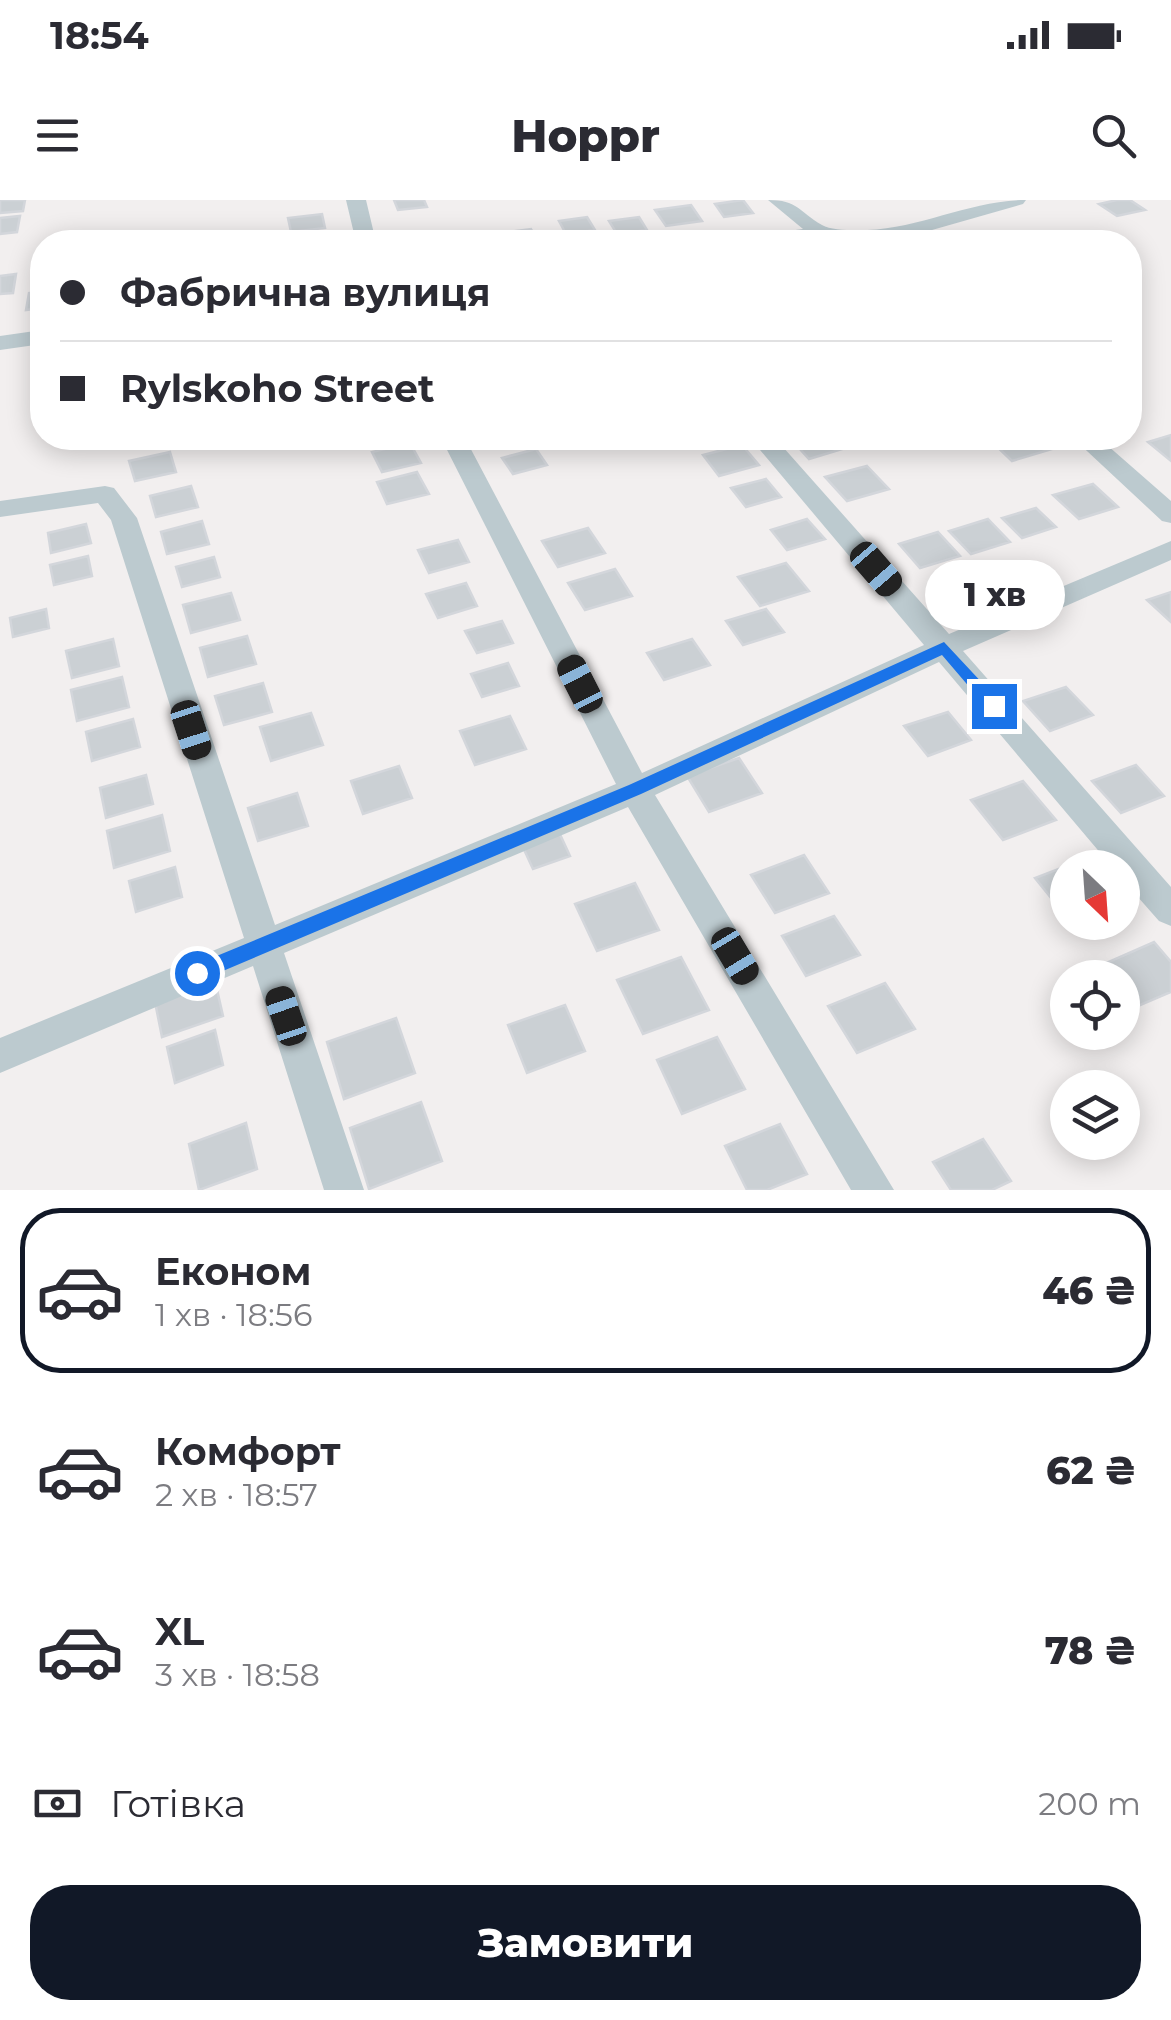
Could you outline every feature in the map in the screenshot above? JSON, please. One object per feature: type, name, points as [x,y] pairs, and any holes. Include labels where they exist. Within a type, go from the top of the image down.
[{"type":"street","points":[[356,200],[363,230]]},
{"type":"street","points":[[778,200],[816,230]]},
{"type":"street","points":[[911,230],[1016,200]]},
{"type":"street","points":[[0,343],[30,339]]},
{"type":"street","points":[[458,450],[635,790],[874,1190]]},
{"type":"street","points":[[772,450],[1171,911]]},
{"type":"street","points":[[1098,450],[1171,515]]},
{"type":"street","points":[[0,509],[105,494],[124,518],[344,1190]]},
{"type":"street","points":[[0,1056],[635,790],[944,648],[1171,550]]},
{"type":"building","points":[[0,200],[25,200],[23,211],[0,213]]},
{"type":"building","points":[[394,200],[424,200],[427,207],[398,210]]},
{"type":"building","points":[[743,200],[753,213],[724,217],[715,204]]},
{"type":"building","points":[[1130,200],[1145,210],[1117,216],[1099,204]]},
{"type":"building","points":[[691,205],[702,221],[666,226],[655,210]]},
{"type":"building","points":[[322,214],[325,228],[291,230],[288,218]]},
{"type":"building","points":[[20,216],[17,232],[0,234],[0,218]]},
{"type":"building","points":[[587,217],[595,230],[564,230],[559,221]]},
{"type":"building","points":[[639,217],[647,230],[615,230],[609,221]]},
{"type":"building","points":[[16,274],[13,293],[0,294],[0,276]]},
{"type":"building","points":[[1171,435],[1171,461],[1148,442]]},
{"type":"building","points":[[414,450],[421,463],[382,472],[372,452]]},
{"type":"building","points":[[537,450],[547,465],[513,474],[502,458]]},
{"type":"building","points":[[746,450],[759,465],[719,476],[703,455]]},
{"type":"building","points":[[801,450],[839,450],[809,459]]},
{"type":"building","points":[[1001,450],[1049,450],[1012,461]]},
{"type":"building","points":[[170,452],[176,472],[135,481],[129,461]]},
{"type":"building","points":[[867,466],[889,489],[847,501],[825,477]]},
{"type":"building","points":[[417,472],[429,494],[387,504],[377,482]]},
{"type":"building","points":[[766,479],[781,497],[746,507],[731,488]]},
{"type":"building","points":[[1093,484],[1118,507],[1079,519],[1053,495]]},
{"type":"building","points":[[191,486],[198,507],[156,517],[150,496]]},
{"type":"building","points":[[1036,508],[1056,527],[1022,538],[1002,518]]},
{"type":"building","points":[[807,519],[825,539],[787,550],[771,530]]},
{"type":"building","points":[[988,519],[1010,542],[971,554],[949,531]]},
{"type":"building","points":[[202,521],[209,544],[167,554],[161,532]]},
{"type":"building","points":[[86,524],[91,543],[51,553],[48,533]]},
{"type":"building","points":[[588,528],[605,553],[558,567],[542,541]]},
{"type":"building","points":[[938,532],[960,556],[920,568],[899,544]]},
{"type":"building","points":[[458,540],[469,562],[429,573],[418,550]]},
{"type":"building","points":[[88,556],[92,576],[54,585],[50,565]]},
{"type":"building","points":[[214,557],[220,577],[182,587],[176,567]]},
{"type":"building","points":[[786,563],[809,591],[760,606],[738,577]]},
{"type":"building","points":[[615,569],[632,596],[585,610],[568,583]]},
{"type":"building","points":[[466,583],[477,606],[438,618],[426,594]]},
{"type":"building","points":[[1171,592],[1171,622],[1147,600]]},
{"type":"building","points":[[231,593],[240,620],[191,633],[183,605]]},
{"type":"building","points":[[46,609],[49,628],[13,637],[10,618]]},
{"type":"building","points":[[766,609],[784,632],[743,645],[726,621]]},
{"type":"building","points":[[502,621],[513,643],[477,653],[465,631]]},
{"type":"building","points":[[247,636],[256,664],[208,677],[200,648]]},
{"type":"building","points":[[113,639],[119,666],[72,678],[66,651]]},
{"type":"building","points":[[692,639],[710,665],[664,680],[647,653]]},
{"type":"building","points":[[508,663],[519,686],[482,697],[471,674]]},
{"type":"building","points":[[122,677],[129,707],[77,721],[71,690]]},
{"type":"building","points":[[263,683],[272,712],[224,725],[215,696]]},
{"type":"building","points":[[1066,687],[1093,715],[1050,731],[1023,701]]},
{"type":"building","points":[[948,712],[971,740],[928,756],[904,726]]},
{"type":"building","points":[[311,713],[323,745],[271,761],[260,727]]},
{"type":"building","points":[[510,716],[526,749],[475,765],[460,731]]},
{"type":"building","points":[[133,719],[140,747],[92,761],[86,732]]},
{"type":"building","points":[[739,758],[762,793],[709,812],[687,776]]},
{"type":"building","points":[[1136,765],[1164,796],[1121,813],[1092,781]]},
{"type":"building","points":[[399,766],[412,798],[363,814],[351,781]]},
{"type":"building","points":[[146,775],[153,804],[106,818],[100,788]]},
{"type":"building","points":[[1023,781],[1056,820],[1003,840],[971,800]]},
{"type":"building","points":[[297,793],[308,826],[258,841],[248,808]]},
{"type":"building","points":[[162,815],[170,851],[114,868],[107,831]]},
{"type":"building","points":[[558,830],[570,856],[533,869],[521,843]]},
{"type":"building","points":[[804,855],[829,893],[775,913],[751,875]]},
{"type":"building","points":[[175,867],[182,897],[136,912],[129,881]]},
{"type":"building","points":[[1050,872],[1050,897],[1035,878]]},
{"type":"building","points":[[635,883],[659,930],[597,951],[575,904]]},
{"type":"building","points":[[834,916],[860,955],[806,976],[782,936]]},
{"type":"building","points":[[1154,942],[1171,962],[1171,992],[1140,1005],[1140,960],[1113,960]]},
{"type":"building","points":[[681,957],[709,1010],[643,1034],[617,980]]},
{"type":"building","points":[[213,972],[223,1016],[162,1037],[153,992]]},
{"type":"building","points":[[885,983],[915,1029],[857,1053],[828,1006]]},
{"type":"building","points":[[565,1005],[585,1051],[527,1073],[508,1025]]},
{"type":"building","points":[[396,1018],[415,1073],[344,1099],[327,1042]]},
{"type":"building","points":[[215,1030],[223,1065],[175,1083],[167,1047]]},
{"type":"building","points":[[717,1037],[745,1089],[682,1114],[657,1060]]},
{"type":"building","points":[[421,1102],[442,1161],[369,1189],[350,1128]]},
{"type":"building","points":[[246,1123],[257,1169],[199,1190],[189,1144]]},
{"type":"building","points":[[780,1124],[807,1174],[767,1190],[747,1190],[725,1146]]},
{"type":"building","points":[[983,1139],[1011,1181],[992,1190],[951,1190],[933,1162]]},
{"type":"route","points":[[197,973],[635,790],[944,648],[994,706]]}]
